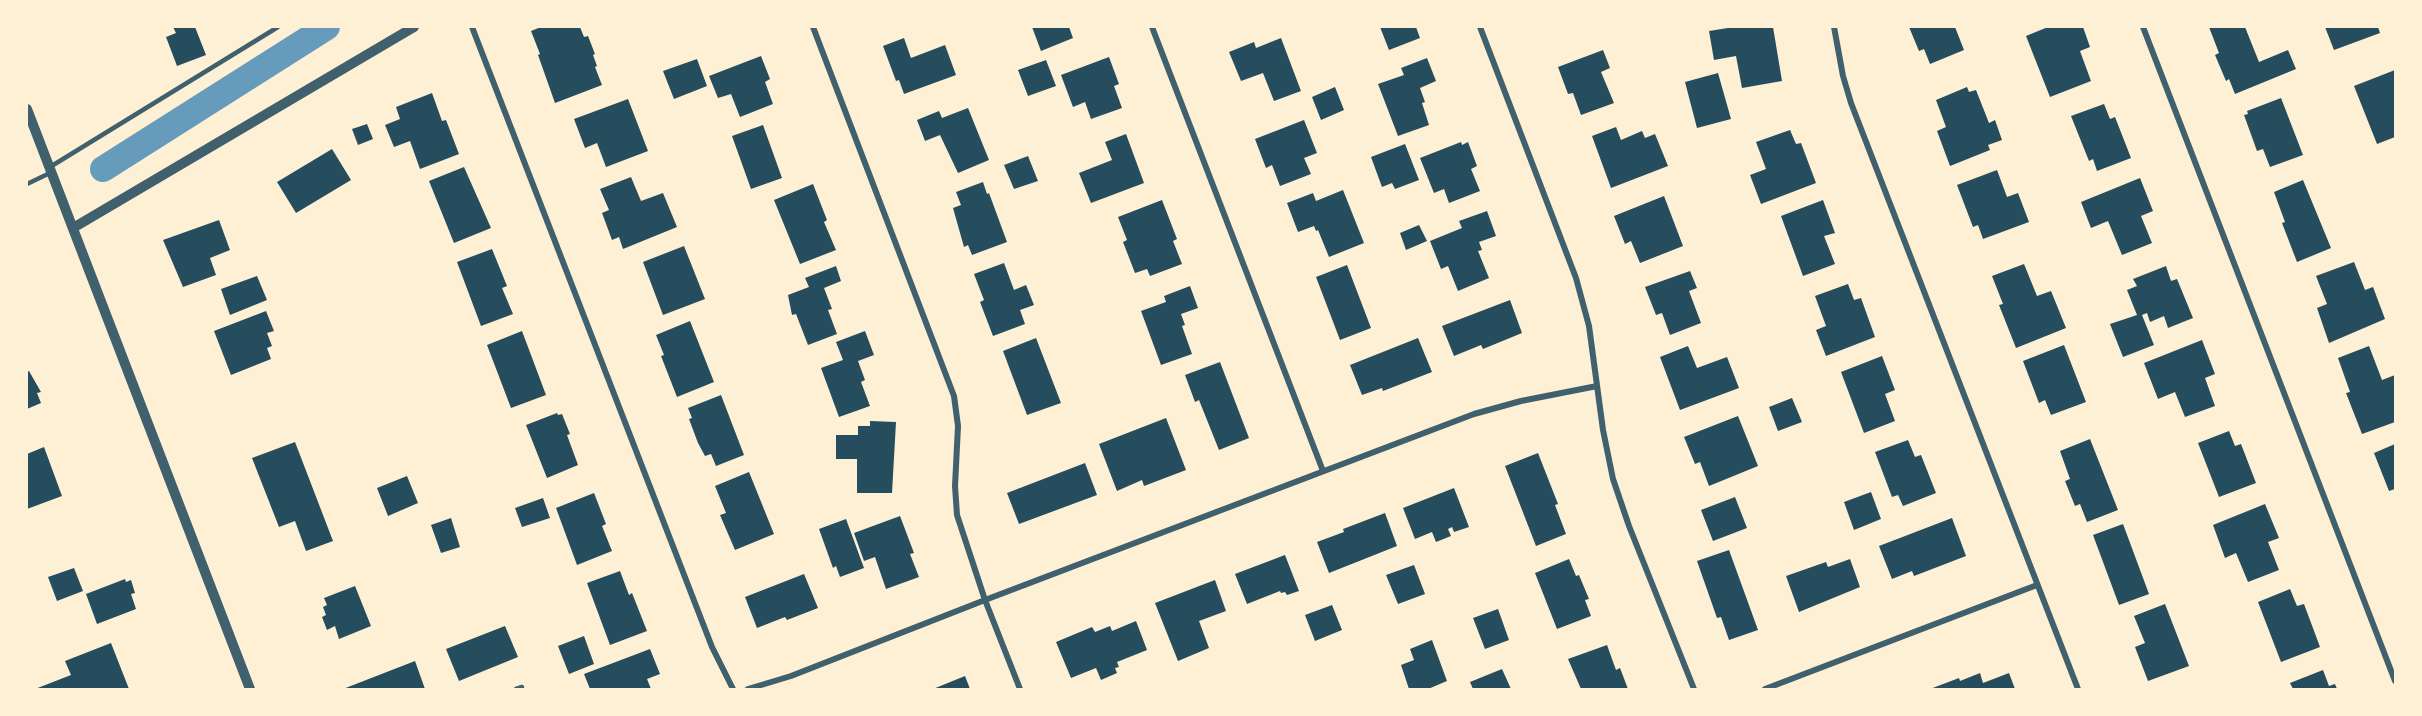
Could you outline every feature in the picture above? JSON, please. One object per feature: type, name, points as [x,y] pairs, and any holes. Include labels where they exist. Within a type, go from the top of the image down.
[{"type":"street","points":[[73,228],[414,27]]},
{"type":"street","points":[[472,27],[712,647],[734,689]]},
{"type":"street","points":[[813,27],[954,396],[958,426],[955,486],[957,515],[985,600],[1020,689]]},
{"type":"street","points":[[1152,27],[1323,471]]},
{"type":"street","points":[[1480,27],[1576,278],[1589,326],[1607,454],[1620,503],[1694,689]]},
{"type":"street","points":[[1834,27],[1843,76],[1851,103],[2078,689]]},
{"type":"street","points":[[2143,27],[2395,681]]},
{"type":"street","points":[[27,109],[31,129],[51,169],[250,689]]},
{"type":"street","points":[[748,689],[791,676],[1485,411],[1521,400],[1597,386]]},
{"type":"street","points":[[1765,689],[2037,585]]},
{"type":"lane","points":[[27,184],[278,27]]},
{"type":"building","points":[[173,27],[195,27],[206,55],[177,66],[166,37],[176,33]]},
{"type":"building","points":[[541,27],[580,27],[584,37],[588,36],[595,54],[593,55],[597,66],[595,67],[602,85],[555,103],[531,31]]},
{"type":"building","points":[[1032,27],[1069,27],[1073,38],[1041,51]]},
{"type":"building","points":[[1380,27],[1416,27],[1420,38],[1389,50]]},
{"type":"building","points":[[1734,27],[1773,27],[1782,81],[1742,88],[1736,56],[1714,60],[1709,31]]},
{"type":"building","points":[[1909,27],[1955,27],[1964,50],[1930,64],[1924,49],[1919,51]]},
{"type":"building","points":[[2048,27],[2083,27],[2090,47],[2080,51],[2091,81],[2050,97],[2026,36]]},
{"type":"building","points":[[2209,27],[2245,27],[2259,62],[2288,50],[2296,69],[2235,94],[2229,79],[2226,81],[2215,55],[2219,53]]},
{"type":"building","points":[[2325,27],[2378,27],[2380,33],[2334,50]]},
{"type":"building","points":[[904,38],[911,58],[945,45],[956,75],[904,94],[899,80],[896,81],[883,46]]},
{"type":"building","points":[[1281,38],[1301,91],[1274,101],[1263,73],[1241,81],[1229,52],[1254,42],[1256,48]]},
{"type":"building","points":[[1603,50],[1610,68],[1601,72],[1614,103],[1581,115],[1573,93],[1568,94],[1558,67]]},
{"type":"building","points":[[761,56],[770,79],[765,82],[773,104],[740,117],[731,94],[718,98],[709,76]]},
{"type":"building","points":[[1109,57],[1119,84],[1114,86],[1122,108],[1091,119],[1085,102],[1073,107],[1061,75]]},
{"type":"building","points":[[1427,58],[1436,81],[1420,88],[1429,125],[1398,136],[1378,84],[1404,75],[1401,68]]},
{"type":"building","points":[[697,59],[707,86],[674,99],[663,71]]},
{"type":"building","points":[[1046,60],[1056,86],[1028,96],[1018,70]]},
{"type":"building","points":[[2395,70],[2395,137],[2377,144],[2354,86]]},
{"type":"building","points":[[1718,73],[1731,119],[1697,128],[1685,82]]},
{"type":"building","points":[[1335,87],[1344,110],[1321,120],[1312,97]]},
{"type":"building","points":[[1967,87],[1969,92],[1976,90],[1989,123],[1995,120],[2002,140],[1988,145],[1990,150],[1950,166],[1937,131],[1946,127],[1936,100]]},
{"type":"building","points":[[432,93],[442,121],[446,120],[459,154],[420,169],[410,141],[394,147],[385,125],[400,119],[396,107]]},
{"type":"building","points":[[2281,98],[2303,155],[2270,167],[2263,149],[2257,151],[2244,115],[2248,114],[2247,111]]},
{"type":"building","points":[[628,99],[648,151],[606,167],[597,143],[585,148],[574,119]]},
{"type":"building","points":[[2104,104],[2110,119],[2115,117],[2131,158],[2097,171],[2093,159],[2089,161],[2071,116]]},
{"type":"building","points":[[968,108],[989,160],[958,173],[940,135],[925,141],[917,120],[939,111],[942,118]]},
{"type":"building","points":[[1304,120],[1317,153],[1304,158],[1311,174],[1280,186],[1272,165],[1266,168],[1255,139]]},
{"type":"building","points":[[367,124],[373,139],[358,145],[352,129]]},
{"type":"building","points":[[763,125],[782,178],[751,189],[732,136]]},
{"type":"building","points":[[1616,127],[1621,140],[1642,131],[1645,138],[1655,134],[1668,166],[1611,188],[1592,136]]},
{"type":"building","points":[[1790,130],[1796,144],[1801,143],[1816,183],[1761,204],[1750,175],[1766,169],[1756,142]]},
{"type":"building","points":[[1126,134],[1144,183],[1091,203],[1079,173],[1112,160],[1105,142]]},
{"type":"building","points":[[1461,142],[1462,145],[1468,142],[1477,166],[1471,169],[1480,191],[1449,203],[1444,189],[1434,193],[1420,158]]},
{"type":"building","points":[[1405,144],[1419,180],[1395,189],[1392,183],[1382,187],[1371,157]]},
{"type":"building","points":[[332,149],[351,180],[296,213],[277,182]]},
{"type":"building","points":[[1028,156],[1038,181],[1014,189],[1004,165]]},
{"type":"building","points":[[464,167],[491,228],[454,243],[429,181]]},
{"type":"building","points":[[1997,170],[2007,197],[2018,193],[2029,222],[1983,239],[1978,225],[1973,227],[1957,185]]},
{"type":"building","points":[[631,177],[641,201],[663,193],[677,227],[623,249],[619,237],[612,240],[602,213],[609,210],[600,189]]},
{"type":"building","points":[[2140,178],[2153,211],[2141,216],[2152,243],[2122,255],[2108,221],[2091,228],[2081,202]]},
{"type":"building","points":[[2303,180],[2331,248],[2297,262],[2282,223],[2285,222],[2274,192]]},
{"type":"building","points":[[983,182],[1007,242],[972,255],[968,245],[964,247],[953,208],[961,205],[956,192]]},
{"type":"building","points":[[813,184],[827,220],[824,222],[836,250],[800,264],[774,200]]},
{"type":"building","points":[[1343,190],[1364,243],[1329,257],[1318,230],[1316,231],[1314,226],[1298,232],[1287,203],[1313,193],[1316,201]]},
{"type":"building","points":[[1664,196],[1683,246],[1640,263],[1631,241],[1625,244],[1614,216]]},
{"type":"building","points":[[1162,200],[1177,239],[1173,241],[1182,264],[1150,276],[1147,269],[1135,273],[1123,242],[1127,240],[1118,217]]},
{"type":"building","points":[[1823,200],[1835,233],[1824,236],[1835,264],[1803,276],[1781,216]]},
{"type":"building","points":[[1487,211],[1496,236],[1479,242],[1482,250],[1478,251],[1489,278],[1458,291],[1448,266],[1441,269],[1430,241],[1462,228],[1459,221]]},
{"type":"building","points":[[219,220],[230,250],[210,258],[216,275],[183,287],[163,240]]},
{"type":"building","points":[[1419,225],[1427,241],[1406,250],[1400,233]]},
{"type":"building","points":[[684,246],[705,299],[663,315],[643,262]]},
{"type":"building","points":[[492,249],[507,286],[502,288],[513,314],[481,326],[457,262]]},
{"type":"building","points":[[2354,262],[2365,290],[2373,287],[2385,319],[2329,343],[2317,308],[2327,304],[2316,276]]},
{"type":"building","points":[[1004,263],[1014,290],[1026,285],[1034,305],[1020,310],[1025,324],[993,336],[980,302],[984,300],[974,274]]},
{"type":"building","points":[[2024,264],[2037,296],[2051,291],[2066,328],[2016,348],[1999,305],[2003,304],[1992,276]]},
{"type":"building","points":[[1347,265],[1371,328],[1340,340],[1316,277]]},
{"type":"building","points":[[836,266],[841,281],[824,288],[832,309],[828,310],[837,334],[808,345],[796,314],[792,315],[788,295],[809,287],[805,278]]},
{"type":"building","points":[[2166,266],[2171,281],[2177,279],[2193,318],[2168,328],[2164,316],[2150,322],[2147,313],[2142,315],[2154,345],[2123,357],[2110,324],[2137,315],[2127,290],[2137,286],[2133,279]]},
{"type":"building","points":[[1690,271],[1697,288],[1689,291],[1701,323],[1670,335],[1662,313],[1656,315],[1645,287]]},
{"type":"building","points":[[257,276],[267,300],[230,315],[221,289]]},
{"type":"building","points":[[1848,284],[1854,300],[1861,298],[1875,337],[1826,356],[1816,330],[1826,326],[1815,296]]},
{"type":"building","points":[[1190,286],[1198,308],[1181,314],[1185,325],[1182,326],[1192,354],[1161,365],[1141,311],[1166,302],[1164,296]]},
{"type":"building","points":[[1510,300],[1522,333],[1483,349],[1481,345],[1454,356],[1442,326]]},
{"type":"building","points":[[266,311],[274,331],[267,333],[272,346],[267,348],[271,359],[231,375],[214,331]]},
{"type":"building","points":[[690,321],[714,382],[677,397],[661,356],[664,355],[656,335]]},
{"type":"building","points":[[522,331],[546,395],[511,408],[487,345]]},
{"type":"building","points":[[865,331],[874,355],[858,361],[865,380],[861,382],[870,406],[839,417],[821,368],[843,360],[836,342]]},
{"type":"building","points":[[1036,338],[1061,403],[1027,415],[1003,351]]},
{"type":"building","points":[[1418,338],[1432,372],[1383,391],[1382,388],[1362,395],[1350,365]]},
{"type":"building","points":[[2202,340],[2215,374],[2205,378],[2215,406],[2185,417],[2175,392],[2158,399],[2144,363]]},
{"type":"building","points":[[2064,345],[2086,402],[2051,415],[2045,400],[2039,403],[2023,361]]},
{"type":"building","points":[[1688,346],[1697,368],[1727,357],[1739,388],[1680,410],[1660,357]]},
{"type":"building","points":[[2369,346],[2382,380],[2395,375],[2395,422],[2362,434],[2346,393],[2350,392],[2338,358]]},
{"type":"building","points":[[1882,356],[1895,390],[1885,394],[1895,421],[1864,433],[1841,372]]},
{"type":"building","points":[[1220,362],[1249,438],[1219,450],[1199,400],[1195,402],[1185,375]]},
{"type":"building","points":[[29,371],[41,392],[37,393],[41,403],[27,409],[27,372]]},
{"type":"building","points":[[721,395],[744,455],[716,466],[711,454],[705,456],[698,443],[689,419],[692,418],[688,408]]},
{"type":"building","points":[[1792,398],[1802,422],[1778,431],[1769,407]]},
{"type":"building","points":[[557,413],[562,414],[578,465],[547,478],[526,425]]},
{"type":"building","points":[[1738,416],[1758,466],[1709,486],[1700,462],[1695,464],[1684,437]]},
{"type":"building","points":[[1166,418],[1186,470],[1144,486],[1142,480],[1117,491],[1099,444]]},
{"type":"building","points":[[870,421],[896,422],[892,493],[857,493],[857,459],[836,459],[836,435],[858,435],[858,426],[870,426]]},
{"type":"building","points":[[2229,431],[2235,446],[2241,444],[2256,483],[2219,497],[2198,443]]},
{"type":"building","points":[[2090,439],[2118,510],[2087,522],[2080,504],[2075,506],[2065,481],[2070,479],[2060,451]]},
{"type":"building","points":[[1908,440],[1915,457],[1921,455],[1936,493],[1903,506],[1898,495],[1892,497],[1875,452]]},
{"type":"building","points":[[295,442],[333,541],[306,551],[295,521],[279,527],[252,458]]},
{"type":"building","points":[[2395,444],[2395,489],[2389,491],[2374,453]]},
{"type":"building","points":[[44,447],[62,496],[27,509],[27,454]]},
{"type":"building","points":[[1538,453],[1558,504],[1555,505],[1566,534],[1536,546],[1505,466]]},
{"type":"building","points":[[1085,463],[1097,495],[1019,524],[1007,493]]},
{"type":"building","points":[[749,472],[774,534],[735,550],[720,515],[726,513],[715,486]]},
{"type":"building","points":[[407,476],[418,503],[388,516],[377,488]]},
{"type":"building","points":[[1454,488],[1469,527],[1454,532],[1452,527],[1448,529],[1451,536],[1436,542],[1432,532],[1415,539],[1403,508]]},
{"type":"building","points":[[1871,492],[1881,519],[1854,530],[1844,502]]},
{"type":"building","points":[[594,493],[606,524],[602,526],[612,551],[577,565],[556,508]]},
{"type":"building","points":[[1735,497],[1747,528],[1713,541],[1701,510]]},
{"type":"building","points":[[543,498],[550,518],[522,527],[515,508]]},
{"type":"building","points":[[2265,504],[2279,538],[2268,542],[2279,570],[2248,582],[2236,553],[2225,558],[2213,525]]},
{"type":"building","points":[[1385,513],[1397,546],[1329,573],[1317,542]]},
{"type":"building","points":[[900,516],[914,553],[910,554],[919,577],[886,589],[875,557],[864,561],[854,533]]},
{"type":"building","points":[[451,518],[460,547],[441,553],[431,525]]},
{"type":"building","points":[[1952,518],[1966,556],[1914,576],[1912,571],[1892,579],[1879,546]]},
{"type":"building","points":[[846,519],[864,568],[840,577],[836,566],[833,568],[819,529]]},
{"type":"building","points":[[2123,524],[2149,594],[2119,605],[2093,535]]},
{"type":"building","points":[[1729,550],[1758,630],[1729,640],[1721,617],[1717,618],[1697,561]]},
{"type":"building","points":[[1285,555],[1299,591],[1287,595],[1280,591],[1247,604],[1235,574]]},
{"type":"building","points":[[1569,559],[1589,599],[1585,600],[1591,616],[1557,629],[1535,573]]},
{"type":"building","points":[[1850,559],[1860,587],[1799,612],[1786,576],[1826,562],[1828,567]]},
{"type":"building","points":[[1414,565],[1425,594],[1398,604],[1386,575]]},
{"type":"building","points":[[74,568],[83,591],[57,601],[48,577]]},
{"type":"building","points":[[620,571],[629,595],[632,593],[647,631],[610,645],[587,583]]},
{"type":"building","points":[[804,574],[818,608],[757,628],[745,597]]},
{"type":"building","points":[[125,579],[126,582],[131,580],[135,593],[131,594],[136,609],[97,624],[86,594]]},
{"type":"building","points":[[1215,580],[1226,611],[1199,621],[1209,648],[1178,661],[1155,603]]},
{"type":"building","points":[[355,586],[371,626],[339,639],[335,626],[327,630],[322,617],[326,615],[323,607],[327,605],[324,598]]},
{"type":"building","points":[[2290,589],[2297,606],[2304,604],[2320,647],[2281,662],[2258,602]]},
{"type":"building","points":[[2165,604],[2189,666],[2148,681],[2135,647],[2145,643],[2134,616]]},
{"type":"building","points":[[1332,605],[1342,630],[1315,641],[1305,615]]},
{"type":"building","points":[[1498,609],[1509,640],[1485,649],[1473,618]]},
{"type":"building","points":[[1136,621],[1147,650],[1117,662],[1119,667],[1115,668],[1117,673],[1101,680],[1096,668],[1071,678],[1056,642],[1092,627],[1095,632],[1110,626],[1112,631]]},
{"type":"building","points":[[505,626],[518,657],[459,681],[446,649]]},
{"type":"building","points":[[584,636],[594,664],[569,674],[558,646]]},
{"type":"building","points":[[1432,640],[1447,681],[1428,689],[1409,689],[1401,665],[1414,660],[1410,649]]},
{"type":"building","points":[[111,643],[129,689],[35,689],[71,675],[65,661]]},
{"type":"building","points":[[1607,645],[1616,670],[1620,668],[1628,689],[1581,689],[1568,659]]},
{"type":"building","points":[[650,649],[660,674],[647,679],[651,689],[590,689],[584,674]]},
{"type":"building","points":[[415,661],[425,689],[343,689]]},
{"type":"building","points":[[1502,669],[1511,689],[1473,689],[1470,682]]},
{"type":"building","points":[[2323,670],[2329,686],[2335,684],[2337,689],[2293,689],[2290,683]]},
{"type":"building","points":[[1980,673],[1983,683],[2009,673],[2015,689],[1930,689],[1959,678],[1960,681]]},
{"type":"building","points":[[965,676],[970,689],[933,689]]},
{"type":"waterway","points":[[103,169],[327,27]]}]
